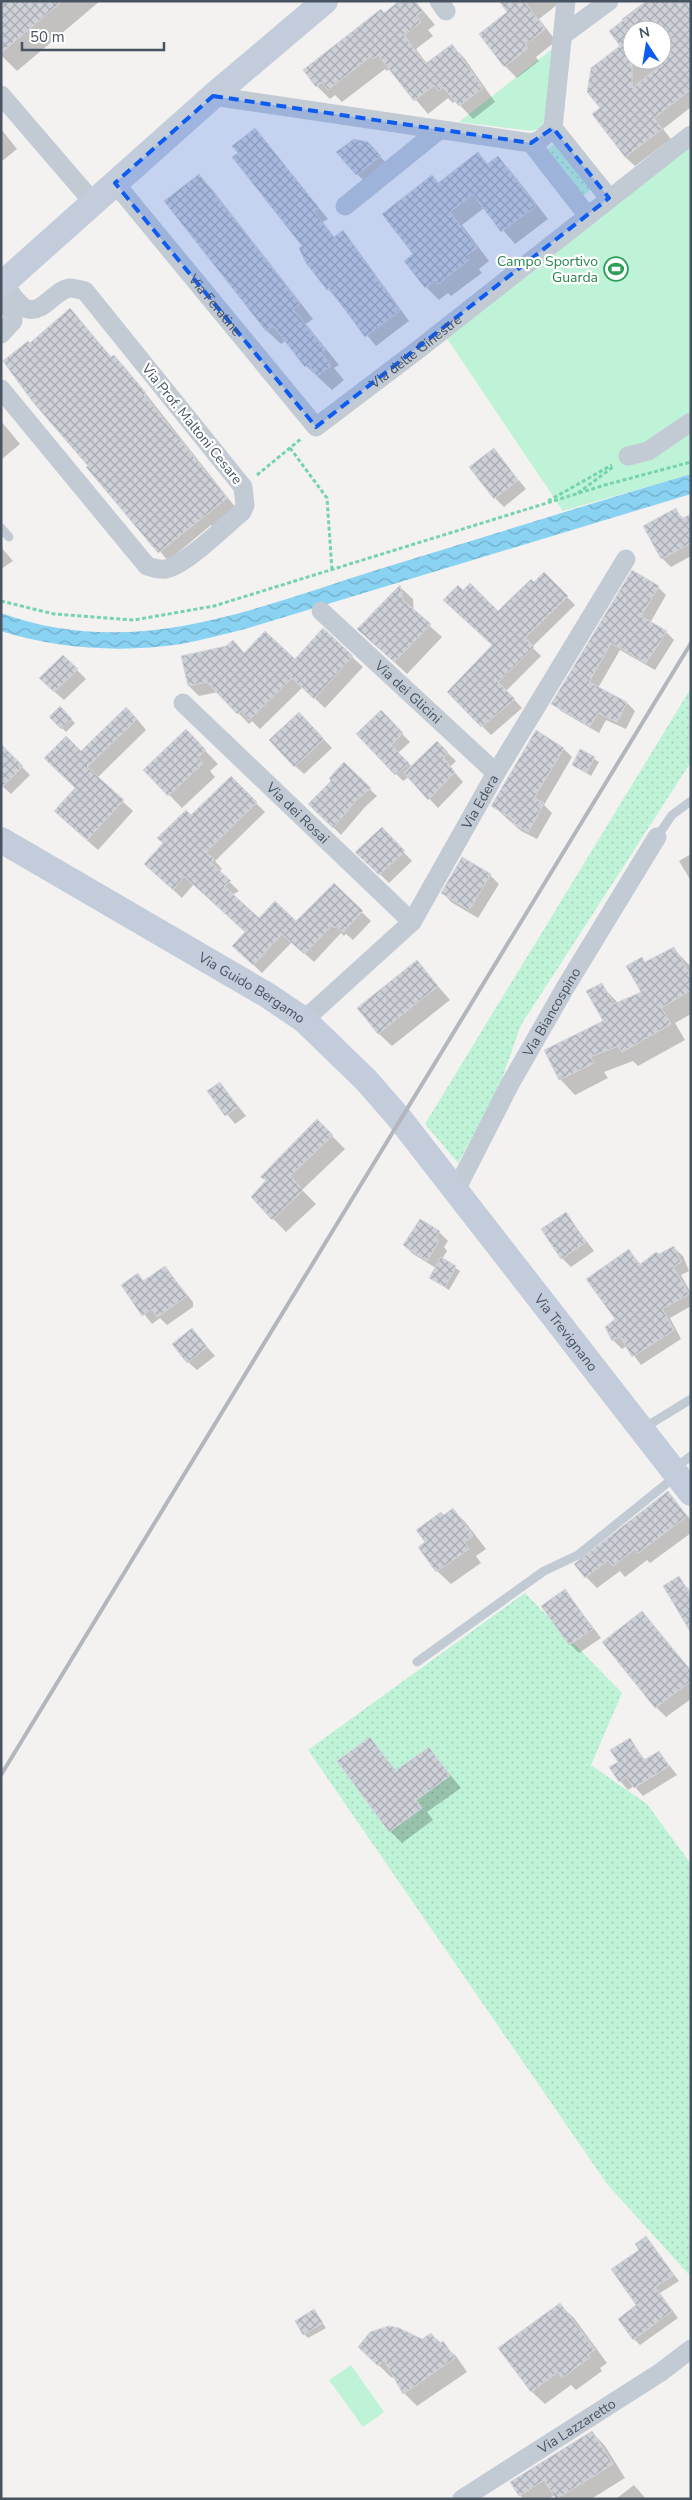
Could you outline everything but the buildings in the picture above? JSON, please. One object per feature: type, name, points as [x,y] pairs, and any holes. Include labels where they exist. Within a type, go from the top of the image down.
[{"type":"main road","points":[[2,289],[93,202],[213,96],[325,1]]},
{"type":"main road","name":"Via Guido Bergamo","points":[[1,840],[267,995],[304,1020],[382,1097],[456,1190]]},
{"type":"main road","name":"Via Trevignano","points":[[456,1190],[642,1429],[683,1473]]},
{"type":"street","points":[[213,96],[439,130],[531,142],[540,140],[553,128],[566,1]]},
{"type":"street","points":[[563,36],[610,1]]},
{"type":"street","points":[[1,95],[93,202]]},
{"type":"street","points":[[553,128],[609,198]]},
{"type":"street","points":[[345,206],[439,130]]},
{"type":"street","name":"Via delle Ginestre","points":[[316,427],[419,349],[691,135]]},
{"type":"street","points":[[531,142],[587,215]]},
{"type":"street","name":"Via Feratine","points":[[115,183],[316,427]]},
{"type":"street","name":"Via Prof. Maltoni Cesare","points":[[1,390],[147,566],[168,569],[184,560],[242,512],[245,504],[243,487],[85,292],[70,288],[60,292],[38,308],[28,309],[2,289]]},
{"type":"street","points":[[1,334],[13,321],[13,313],[2,289]]},
{"type":"street","points":[[628,456],[648,451],[691,422]]},
{"type":"street","name":"Via Edera","points":[[304,1020],[412,922],[496,773],[626,559]]},
{"type":"street","name":"Via dei Glicini","points":[[321,611],[496,773]]},
{"type":"street","name":"Via dei Rosai","points":[[183,703],[412,922]]},
{"type":"street","name":"Via Biancospino","points":[[456,1190],[528,1052],[657,837]]},
{"type":"street","name":"Via Lazzaretto","points":[[462,2499],[660,2372],[691,2349]]},
{"type":"lane","points":[[1,528],[9,537]]},
{"type":"lane","points":[[657,837],[672,815],[691,801]]},
{"type":"lane","points":[[642,1429],[691,1399]]},
{"type":"lane","name":"Via Trevignano","points":[[417,1662],[544,1572],[578,1555],[683,1473]]},
{"type":"path","points":[[243,487],[316,427]]},
{"type":"path","points":[[290,448],[327,498],[332,571]]},
{"type":"path","points":[[576,494],[628,456]]},
{"type":"path","points":[[541,506],[628,456]]},
{"type":"path","points":[[1,601],[54,614],[134,620],[214,606],[576,494],[691,462]]},
{"type":"highlighted area","points":[[213,96],[531,143],[553,128],[609,198],[316,427],[115,183]]},
{"type":"green space","points":[[556,46],[546,121],[540,128],[532,131],[459,122]]},
{"type":"green space","name":"Campo Sportivo Guarda","points":[[691,138],[691,474],[563,511],[446,337]]},
{"type":"green space","points":[[558,141],[593,188],[580,198],[545,151]]},
{"type":"green space","points":[[691,688],[691,762],[521,1025],[498,1090],[458,1163],[425,1124]]},
{"type":"green space","points":[[525,1593],[622,1693],[591,1765],[647,1804],[691,1864],[691,2277],[607,2184],[308,1750]]},
{"type":"green space","points":[[351,2365],[384,2412],[363,2427],[329,2380]]},
{"type":"water","points":[[691,474],[691,494],[245,629],[197,641],[159,647],[90,648],[45,642],[1,631],[1,613],[51,627],[100,632],[148,631],[195,624],[289,598]]},
{"type":"railway","points":[[1,1775],[691,643]]},
{"type":"place","name":"Campo Sportivo Guarda","points":[[616,269]]}]
